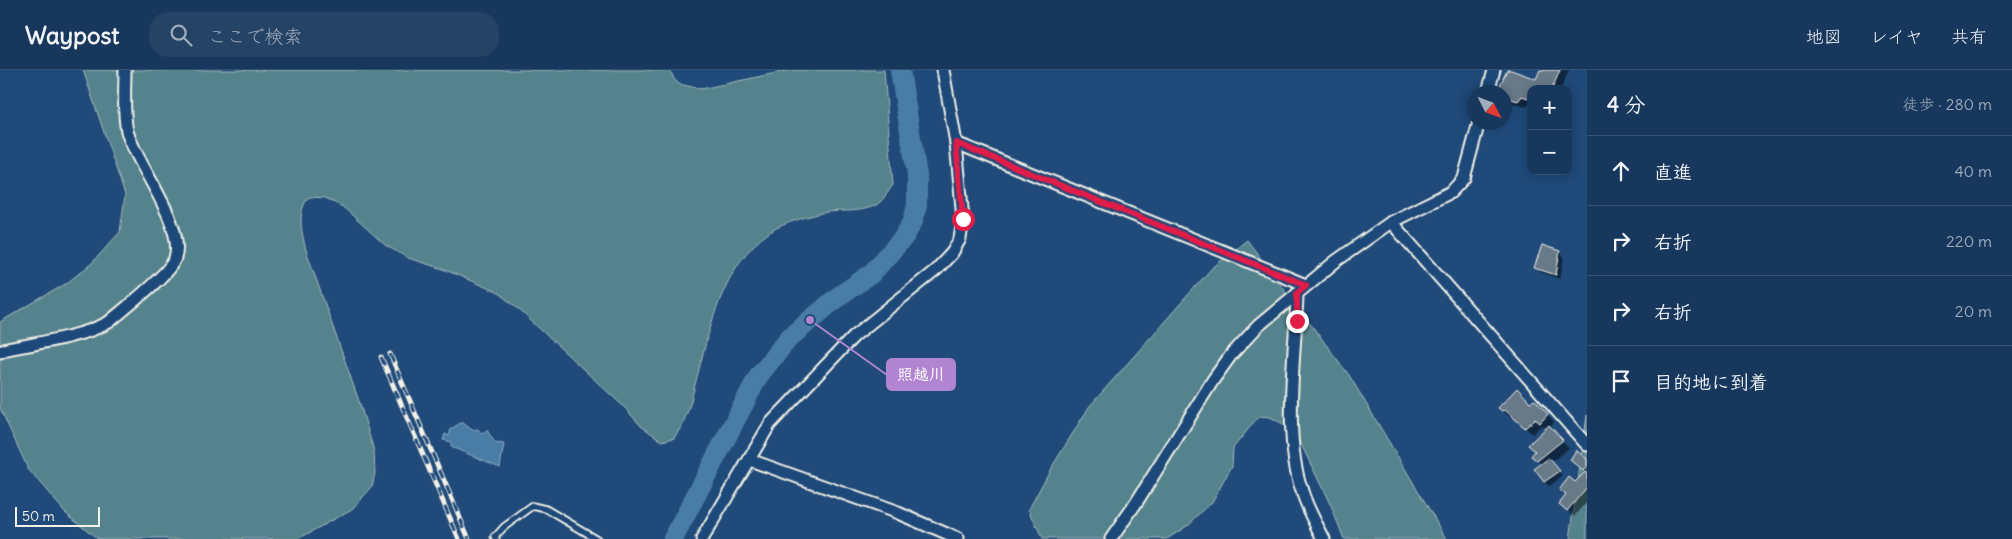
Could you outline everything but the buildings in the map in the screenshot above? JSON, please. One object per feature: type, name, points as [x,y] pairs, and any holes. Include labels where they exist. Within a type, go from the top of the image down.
[{"type":"street","points":[[0,352],[100,327],[109,322],[167,270],[175,260],[174,231],[138,158],[127,130],[125,70]]},
{"type":"street","points":[[702,539],[770,424],[854,336],[936,270],[952,253],[960,239],[963,219],[956,143],[943,70]]},
{"type":"street","points":[[1490,85],[1494,70]]},
{"type":"street","points":[[1111,539],[1212,380],[1231,355],[1258,326],[1306,285],[1391,222],[1451,192],[1464,178],[1478,130]]},
{"type":"street","points":[[956,143],[1306,285]]},
{"type":"street","points":[[1391,222],[1587,445]]},
{"type":"street","points":[[1297,293],[1291,404],[1294,453],[1301,490],[1324,539]]},
{"type":"street","points":[[750,460],[898,513],[958,539]]},
{"type":"lane","points":[[496,539],[495,537],[504,527],[533,506],[546,509],[597,539]]},
{"type":"green space","points":[[83,70],[670,70],[674,79],[679,84],[701,89],[790,70],[884,70],[893,185],[881,201],[870,208],[827,212],[797,220],[775,229],[753,246],[728,281],[719,301],[690,406],[683,423],[674,438],[662,441],[641,426],[625,408],[515,306],[497,292],[443,269],[408,258],[385,245],[343,207],[325,198],[309,197],[302,209],[303,237],[360,404],[374,451],[375,473],[372,487],[352,509],[298,539],[98,539],[65,512],[28,469],[0,408],[0,322],[67,283],[92,263],[120,232],[125,195]]},
{"type":"green space","points":[[1247,240],[1349,375],[1447,539],[1344,539],[1331,506],[1298,438],[1281,423],[1270,417],[1259,416],[1233,448],[1232,466],[1212,502],[1187,526],[1167,539],[1042,539],[1029,509],[1050,470],[1089,407],[1211,269]]},
{"type":"green space","points":[[1587,415],[1587,539],[1570,539]]},
{"type":"water","points":[[462,422],[472,430],[478,429],[482,434],[487,430],[495,443],[504,444],[500,467],[451,447],[451,442],[443,440],[445,434],[449,436],[451,429]]},
{"type":"waterway","points":[[673,539],[759,375],[789,338],[839,296],[871,274],[904,237],[913,221],[917,205],[917,175],[900,70]]},
{"type":"railway","points":[[390,354],[469,539]]},
{"type":"railway","points":[[381,357],[459,539]]},
{"type":"place","name":"照越川","points":[[810,320]]},
{"type":"route","points":[[963,219],[956,143],[1306,285],[1297,293],[1297,321]]}]
